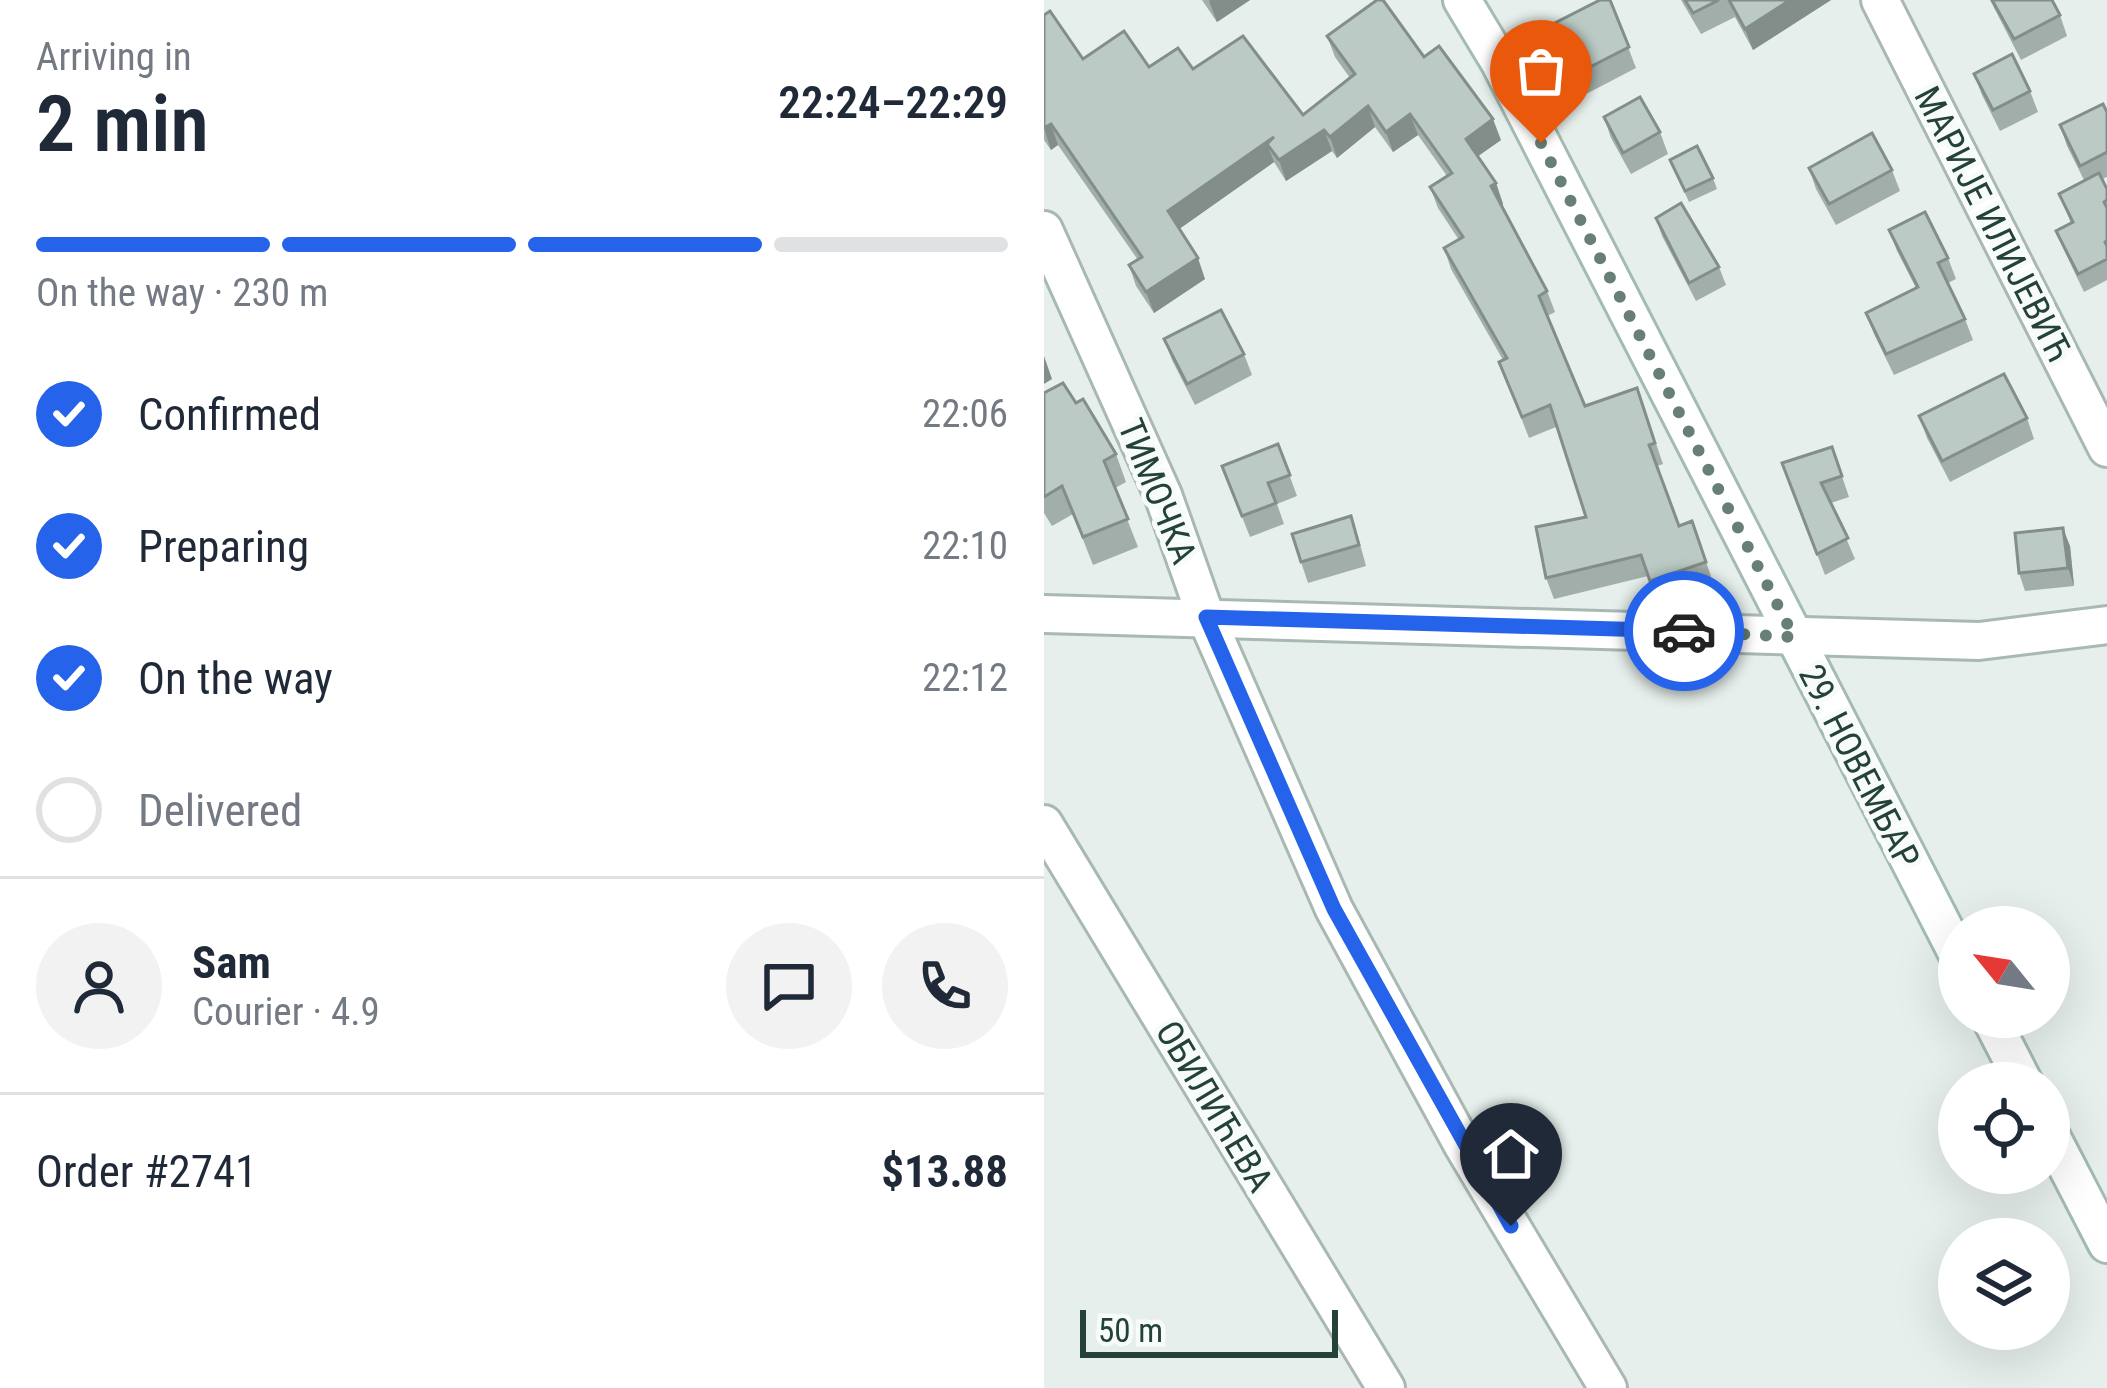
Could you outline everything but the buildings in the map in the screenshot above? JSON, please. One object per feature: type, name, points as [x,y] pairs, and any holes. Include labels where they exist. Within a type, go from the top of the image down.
[{"type":"street","name":"29. НОВЕМБАР","points":[[1462,0],[1510,83],[1938,916]]},
{"type":"street","name":"МАРИЈЕ ИЛИЈЕВИЋ","points":[[1880,0],[2107,448]]},
{"type":"street","name":"ТИМОЧКА","points":[[1044,230],[1163,495],[1206,617],[1334,909],[1462,1144],[1608,1388]]},
{"type":"street","points":[[1044,614],[1979,640],[2107,626]]},
{"type":"street","name":"ОБИЛИЋЕВА","points":[[1044,824],[1386,1388]]},
{"type":"street","points":[[2070,1173],[2107,1244]]},
{"type":"way so far","points":[[1541,143],[1794,637],[1684,631]]},
{"type":"route","points":[[1511,1226],[1334,909],[1206,617],[1476,629],[1684,631]]}]
